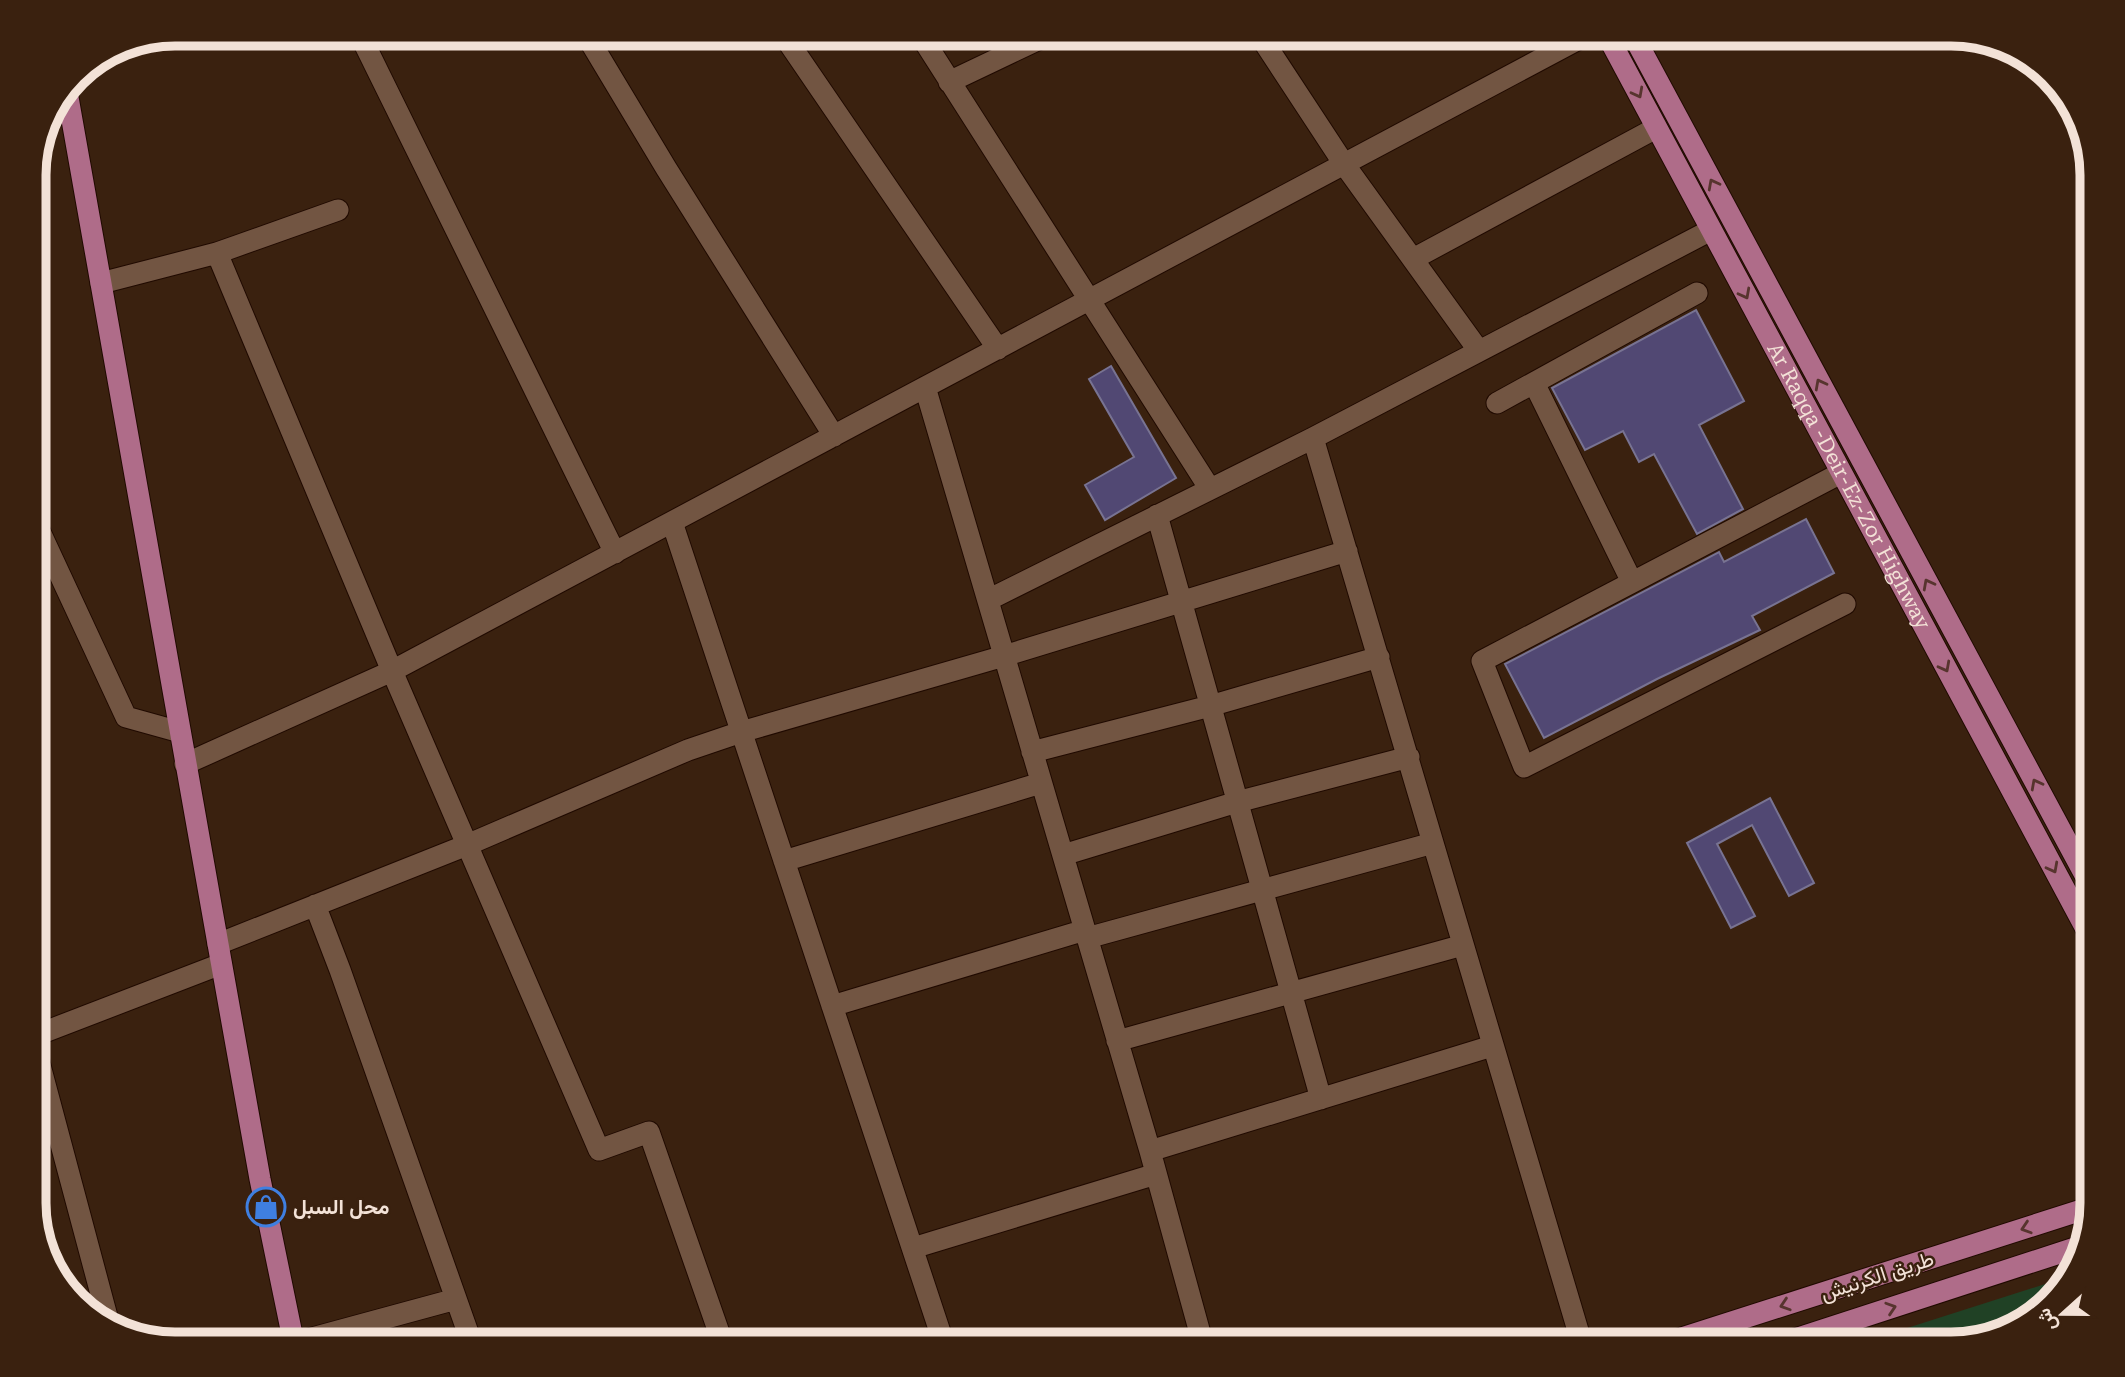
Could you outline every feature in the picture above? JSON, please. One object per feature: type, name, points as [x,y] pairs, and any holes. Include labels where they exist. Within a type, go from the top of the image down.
[{"type":"main road","name":"Ar Raqqa -Deir-Ez-Zor Highway","points":[[1612,46],[2080,918]]},
{"type":"main road","name":"Ar Raqqa -Deir-Ez-Zor Highway","points":[[1639,46],[2080,866]]},
{"type":"main road","points":[[69,101],[219,954],[260,1179],[292,1332]]},
{"type":"main road","name":"طريق الكرنيش","points":[[1700,1332],[2079,1211]]},
{"type":"main road","name":"طريق الكرنيش","points":[[1817,1332],[2071,1249]]},
{"type":"street","points":[[365,46],[615,553]]},
{"type":"street","points":[[594,46],[666,168],[834,436]]},
{"type":"street","points":[[791,46],[998,349]]},
{"type":"street","points":[[927,46],[1210,489]]},
{"type":"street","points":[[949,82],[1025,46]]},
{"type":"street","points":[[1267,46],[1344,164],[1479,351]]},
{"type":"street","points":[[185,764],[392,671],[1566,46]]},
{"type":"street","points":[[1413,260],[1656,128]]},
{"type":"street","points":[[101,283],[217,253],[338,210]]},
{"type":"street","points":[[988,600],[1313,438],[1711,230]]},
{"type":"street","points":[[217,253],[392,671],[599,1150],[649,1132],[719,1332]]},
{"type":"street","points":[[1497,403],[1697,293]]},
{"type":"street","points":[[1534,383],[1632,582]]},
{"type":"street","points":[[925,387],[1150,1152],[1200,1332]]},
{"type":"street","points":[[1313,438],[1578,1332]]},
{"type":"street","points":[[1841,473],[1482,661],[1524,767],[1845,604]]},
{"type":"street","points":[[1157,515],[1321,1099]]},
{"type":"street","points":[[672,522],[940,1332]]},
{"type":"street","points":[[46,545],[126,717],[180,732]]},
{"type":"street","points":[[46,1031],[219,954],[315,905],[467,845],[688,750],[1347,551]]},
{"type":"street","points":[[1032,752],[1210,706],[1380,657]]},
{"type":"street","points":[[1063,855],[1237,802],[1409,757]]},
{"type":"street","points":[[784,861],[1041,783]]},
{"type":"street","points":[[832,1006],[1086,934],[1262,891],[1433,843]]},
{"type":"street","points":[[315,905],[468,1332]]},
{"type":"street","points":[[1117,1041],[1463,945]]},
{"type":"street","points":[[1150,1152],[1492,1046]]},
{"type":"street","points":[[46,1089],[105,1311]]},
{"type":"street","points":[[913,1248],[1156,1174]]},
{"type":"street","points":[[334,1332],[456,1299]]},
{"type":"green space","points":[[2027,1290],[2027,1306],[2015,1314],[1984,1327],[1951,1332],[1895,1332]]},
{"type":"building","points":[[1696,310],[1744,401],[1699,425],[1743,509],[1697,534],[1654,454],[1639,462],[1623,431],[1585,450],[1552,388]]},
{"type":"building","points":[[1111,366],[1176,478],[1105,520],[1085,485],[1134,457],[1089,379]]},
{"type":"building","points":[[1806,519],[1834,573],[1752,616],[1760,630],[1657,679],[1544,738],[1505,664],[1719,552],[1724,562]]},
{"type":"building","points":[[1770,798],[1814,883],[1789,896],[1752,825],[1717,844],[1755,916],[1731,928],[1687,843]]},
{"type":"place","name":"محل السبل","points":[[266,1207]]}]
